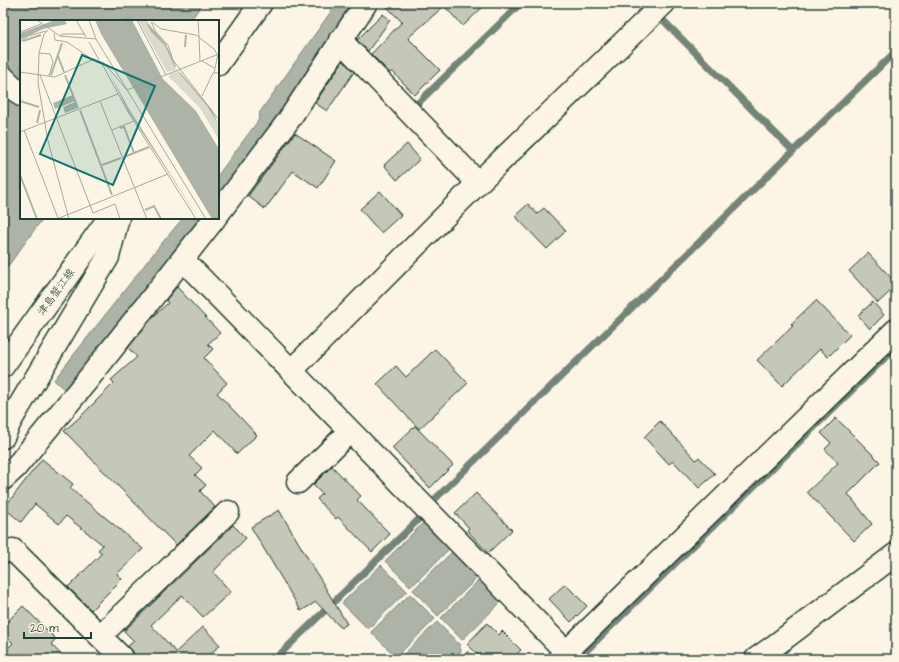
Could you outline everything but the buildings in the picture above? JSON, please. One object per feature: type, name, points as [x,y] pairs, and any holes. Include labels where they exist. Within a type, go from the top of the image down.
[{"type":"street","points":[[219,63],[261,3]]},
{"type":"street","points":[[219,213],[288,121],[340,40],[366,3]]},
{"type":"street","points":[[291,371],[478,183],[664,3]]},
{"type":"street","points":[[340,40],[478,183]]},
{"type":"street","points":[[3,77],[20,94]]},
{"type":"street","name":"津島蟹江線","points":[[3,366],[108,219]]},
{"type":"street","points":[[3,437],[11,420],[108,257],[118,219]]},
{"type":"street","points":[[3,479],[15,468],[79,390],[214,219]]},
{"type":"street","points":[[183,260],[350,431],[566,657],[896,330]]},
{"type":"street","points":[[298,482],[350,431]]},
{"type":"street","points":[[100,636],[228,512]]},
{"type":"street","points":[[3,552],[13,550],[123,659]]},
{"type":"street","points":[[756,659],[896,554]]},
{"type":"shaded area","points":[[3,3],[203,3],[191,20],[20,20],[20,219],[42,219],[3,273]]},
{"type":"shaded area","points":[[337,3],[356,3],[291,100],[219,200],[219,174],[258,121],[260,112]]},
{"type":"shaded area","points":[[182,219],[203,219],[66,391],[54,380]]},
{"type":"shaded area","points":[[423,523],[449,549],[411,587],[385,561]]},
{"type":"shaded area","points":[[452,552],[477,578],[438,616],[413,590]]},
{"type":"shaded area","points":[[381,565],[407,591],[368,629],[342,603]]},
{"type":"shaded area","points":[[479,580],[501,602],[462,640],[441,618]]},
{"type":"shaded area","points":[[410,594],[435,619],[396,657],[371,632]]},
{"type":"shaded area","points":[[437,622],[459,644],[461,651],[454,659],[399,659]]},
{"type":"shaded area","points":[[468,651],[476,659],[459,659]]},
{"type":"waterway","points":[[421,111],[416,105],[521,3]]},
{"type":"waterway","points":[[660,17],[793,151]]},
{"type":"waterway","points":[[434,500],[896,51]]},
{"type":"waterway","points":[[587,650],[896,347]]},
{"type":"waterway","points":[[275,659],[418,520]]}]
